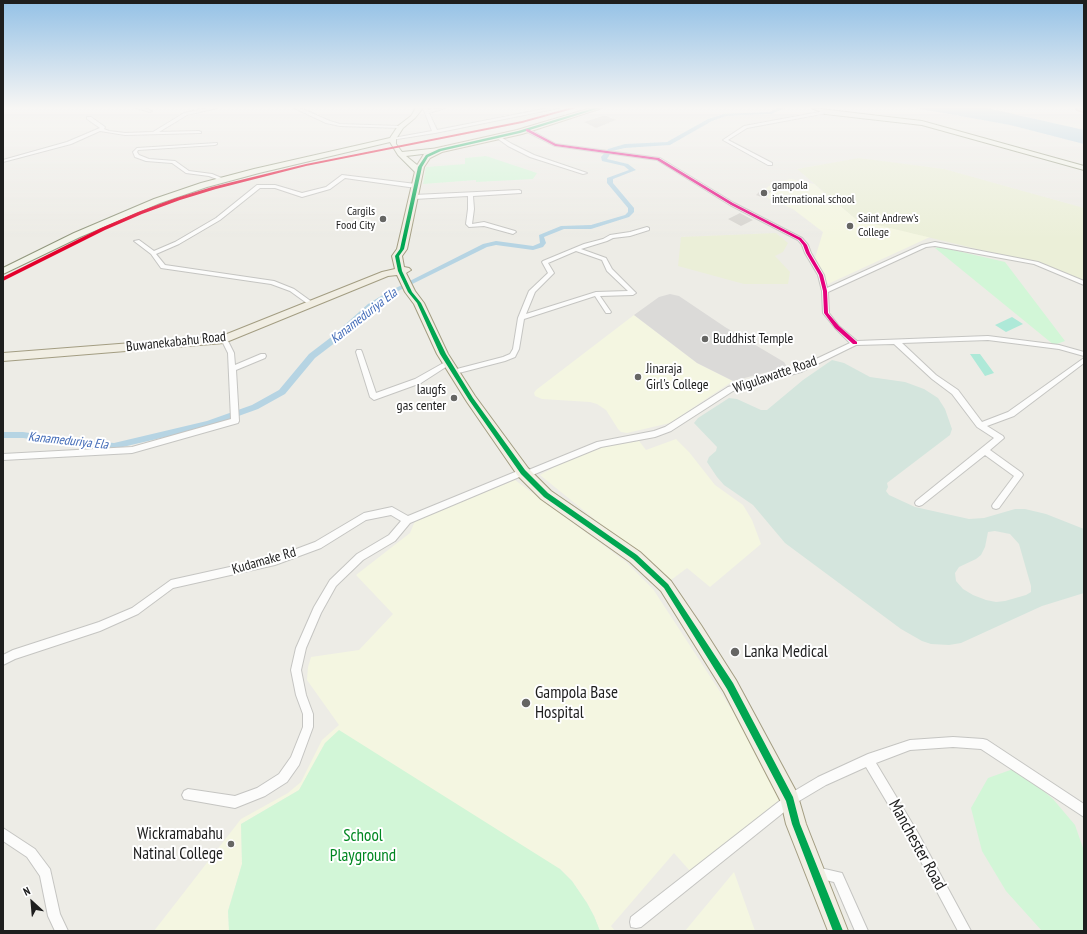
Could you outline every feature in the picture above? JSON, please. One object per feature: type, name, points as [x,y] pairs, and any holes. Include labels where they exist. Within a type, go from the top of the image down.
[{"type":"main road","points":[[437,152],[424,159],[419,171],[402,249],[403,271],[430,329],[471,399],[525,473],[546,495],[635,557],[666,586],[730,686],[790,800],[796,824],[838,931]]},
{"type":"main road","name":"Buwanekabahu Road","points":[[3,357],[224,339],[385,274],[403,271]]},
{"type":"street","points":[[3,161],[37,152]]},
{"type":"street","points":[[135,152],[137,156],[148,160],[173,162],[188,172],[210,175],[222,180]]},
{"type":"street","points":[[3,271],[78,235],[150,204],[222,180],[341,152]]},
{"type":"street","points":[[400,154],[424,152]]},
{"type":"street","points":[[523,152],[532,156],[585,173]]},
{"type":"street","points":[[600,152],[658,159],[732,204],[800,239],[805,245],[821,275],[825,292],[826,313],[837,327],[855,343]]},
{"type":"street","points":[[747,152],[770,164]]},
{"type":"street","points":[[1025,152],[1084,168]]},
{"type":"street","points":[[400,154],[419,171]]},
{"type":"street","points":[[153,253],[177,243],[218,219],[259,186],[276,187],[302,195],[328,188],[344,176],[416,186]]},
{"type":"street","points":[[414,197],[519,192]]},
{"type":"street","points":[[470,194],[471,209],[469,224],[471,226],[484,224],[513,232]]},
{"type":"street","points":[[359,352],[374,398],[452,368],[506,359],[513,356],[516,349],[521,318],[532,290],[551,273],[545,262],[612,236],[630,234],[647,229]]},
{"type":"street","points":[[137,241],[153,253],[163,267],[272,282],[292,290],[310,303]]},
{"type":"street","points":[[825,292],[924,246],[935,244],[1036,263],[1084,283]]},
{"type":"street","points":[[521,318],[596,294],[633,293],[609,270],[604,259],[577,250]]},
{"type":"street","points":[[596,294],[608,312]]},
{"type":"street","name":"Wigulawatte Road","points":[[525,473],[600,444],[662,431],[731,389],[799,370],[855,343],[895,340],[988,338],[1059,347],[1084,354]]},
{"type":"street","points":[[3,457],[132,450],[235,421],[231,353],[224,339]]},
{"type":"street","points":[[895,340],[934,377],[955,392],[980,425],[1000,438],[919,503]]},
{"type":"street","points":[[232,369],[263,356]]},
{"type":"street","points":[[980,425],[1011,414],[1084,360]]},
{"type":"street","points":[[984,450],[1019,475],[996,506]]},
{"type":"street","points":[[188,795],[235,802],[261,792],[284,778],[295,761],[308,726],[308,714],[301,696],[296,670],[300,648],[317,610],[333,583],[360,557],[392,538],[407,520],[525,473]]},
{"type":"street","name":"Kudamake Rd","points":[[3,660],[13,655],[100,626],[135,611],[171,584],[275,561],[318,545],[364,517],[392,511],[407,520]]},
{"type":"street","points":[[636,922],[790,800],[822,781],[868,760],[910,745],[954,742],[983,744],[1084,810]]},
{"type":"street","name":"Manchester Road","points":[[868,760],[914,837],[965,931]]},
{"type":"street","points":[[3,834],[31,853],[46,873],[54,916],[62,931]]},
{"type":"street","points":[[816,873],[838,877],[862,931]]},
{"type":"shaded area","points":[[859,158],[944,169],[1084,208],[1084,280],[1027,261],[857,220],[797,169]]},
{"type":"shaded area","name":"Saint Andrew's College","points":[[791,179],[814,184],[857,220],[930,237],[828,284],[815,258],[823,232],[793,209],[766,197],[764,190],[773,183]]},
{"type":"shaded area","points":[[776,233],[788,243],[783,252],[775,256],[790,272],[788,284],[744,284],[678,266],[681,237]]},
{"type":"shaded area","name":"Buddhist Temple","points":[[670,294],[679,296],[725,327],[784,362],[787,367],[733,381],[697,363],[634,315],[659,297]]},
{"type":"shaded area","name":"Jinaraja Girl's College","points":[[634,315],[697,363],[733,381],[670,423],[627,433],[621,432],[606,410],[597,404],[590,402],[542,399],[535,396],[534,393],[536,390]]},
{"type":"shaded area","points":[[832,360],[844,363],[870,377],[905,382],[924,389],[938,398],[945,409],[952,429],[950,435],[887,483],[888,487],[886,491],[889,495],[915,507],[969,519],[984,518],[1015,509],[1025,509],[1046,514],[1084,529],[1084,593],[1042,606],[961,643],[949,645],[931,644],[922,641],[901,629],[785,543],[753,505],[724,485],[717,477],[707,462],[709,457],[716,451],[717,447],[694,423],[698,418],[729,398],[737,399],[761,410],[767,410],[803,380]],"holes":[[[995,531],[1010,534],[1019,544],[1031,586],[1031,592],[1026,595],[996,602],[973,595],[963,589],[956,581],[955,573],[959,567],[981,555],[985,547],[988,532]]]},
{"type":"shaded area","points":[[676,439],[689,452],[715,485],[743,505],[752,520],[761,544],[710,587],[687,568],[671,580],[649,560],[598,522],[540,475],[567,460],[603,447],[639,441],[646,450]]},
{"type":"shaded area","name":"Gampola Base Hospital","points":[[515,480],[626,562],[653,589],[745,730],[782,799],[698,880],[674,853],[611,926],[615,931],[600,931],[587,903],[572,881],[560,869],[325,743],[299,790],[241,824],[242,864],[228,911],[229,931],[154,931],[241,819],[288,793],[301,782],[322,740],[339,725],[307,680],[308,667],[311,657],[359,650],[393,614],[356,575],[410,533],[415,521]]},
{"type":"shaded area","points":[[734,872],[755,931],[685,931]]},
{"type":"green space","points":[[486,156],[537,173],[533,179],[476,182],[476,180],[423,184],[426,167],[465,164],[465,158]]},
{"type":"green space","points":[[940,247],[1005,262],[1065,341],[1054,345],[935,248]]},
{"type":"green space","points":[[1012,317],[1023,324],[1006,332],[995,325]]},
{"type":"green space","points":[[970,354],[980,354],[994,373],[985,376]]},
{"type":"green space","name":"School Playground","points":[[339,730],[560,869],[572,881],[587,903],[600,931],[229,931],[228,911],[242,864],[241,824],[299,790],[325,743]]},
{"type":"green space","points":[[1016,768],[1053,799],[1075,825],[1084,851],[1084,931],[1042,931],[1006,891],[982,851],[971,808],[988,778]]},
{"type":"building","name":"gampola international school","points":[[762,189],[772,191],[764,198],[756,195]]},
{"type":"building","points":[[740,213],[753,220],[741,226],[728,219]]},
{"type":"waterway","name":"Kanameduriya Ela","points":[[3,435],[23,435],[114,446],[208,424],[255,407],[282,392],[312,356],[333,340],[371,306],[388,294],[485,245],[496,243],[533,248],[541,246],[543,243],[541,236],[563,227],[591,227],[627,216],[631,212],[631,208],[610,183],[610,178],[633,170],[626,165],[604,160],[604,157],[609,152]]},
{"type":"transit line","points":[[3,279],[103,229],[178,199],[214,188],[306,165],[373,152]]},
{"type":"transit line","points":[[437,152],[427,156],[420,167],[402,249],[397,256],[400,271],[410,292],[419,303],[443,354],[471,399],[523,472],[546,495],[635,557],[666,586],[730,686],[790,800],[796,824],[838,931]]},
{"type":"transit line","points":[[603,152],[658,159],[732,204],[800,239],[805,245],[821,275],[825,291],[826,313],[837,327],[855,343]]},
{"type":"place","name":"gampola international school","points":[[764,193]]},
{"type":"place","name":"Cargils Food City","points":[[383,219]]},
{"type":"place","name":"Saint Andrew's College","points":[[850,226]]},
{"type":"place","name":"Buddhist Temple","points":[[705,339]]},
{"type":"place","name":"Jinaraja Girl's College","points":[[638,377]]},
{"type":"place","name":"laugfs gas center","points":[[454,398]]},
{"type":"place","name":"Lanka Medical","points":[[735,652]]},
{"type":"place","name":"Gampola Base Hospital","points":[[526,703]]},
{"type":"place","name":"Wickramabahu Natinal College","points":[[231,844]]}]
